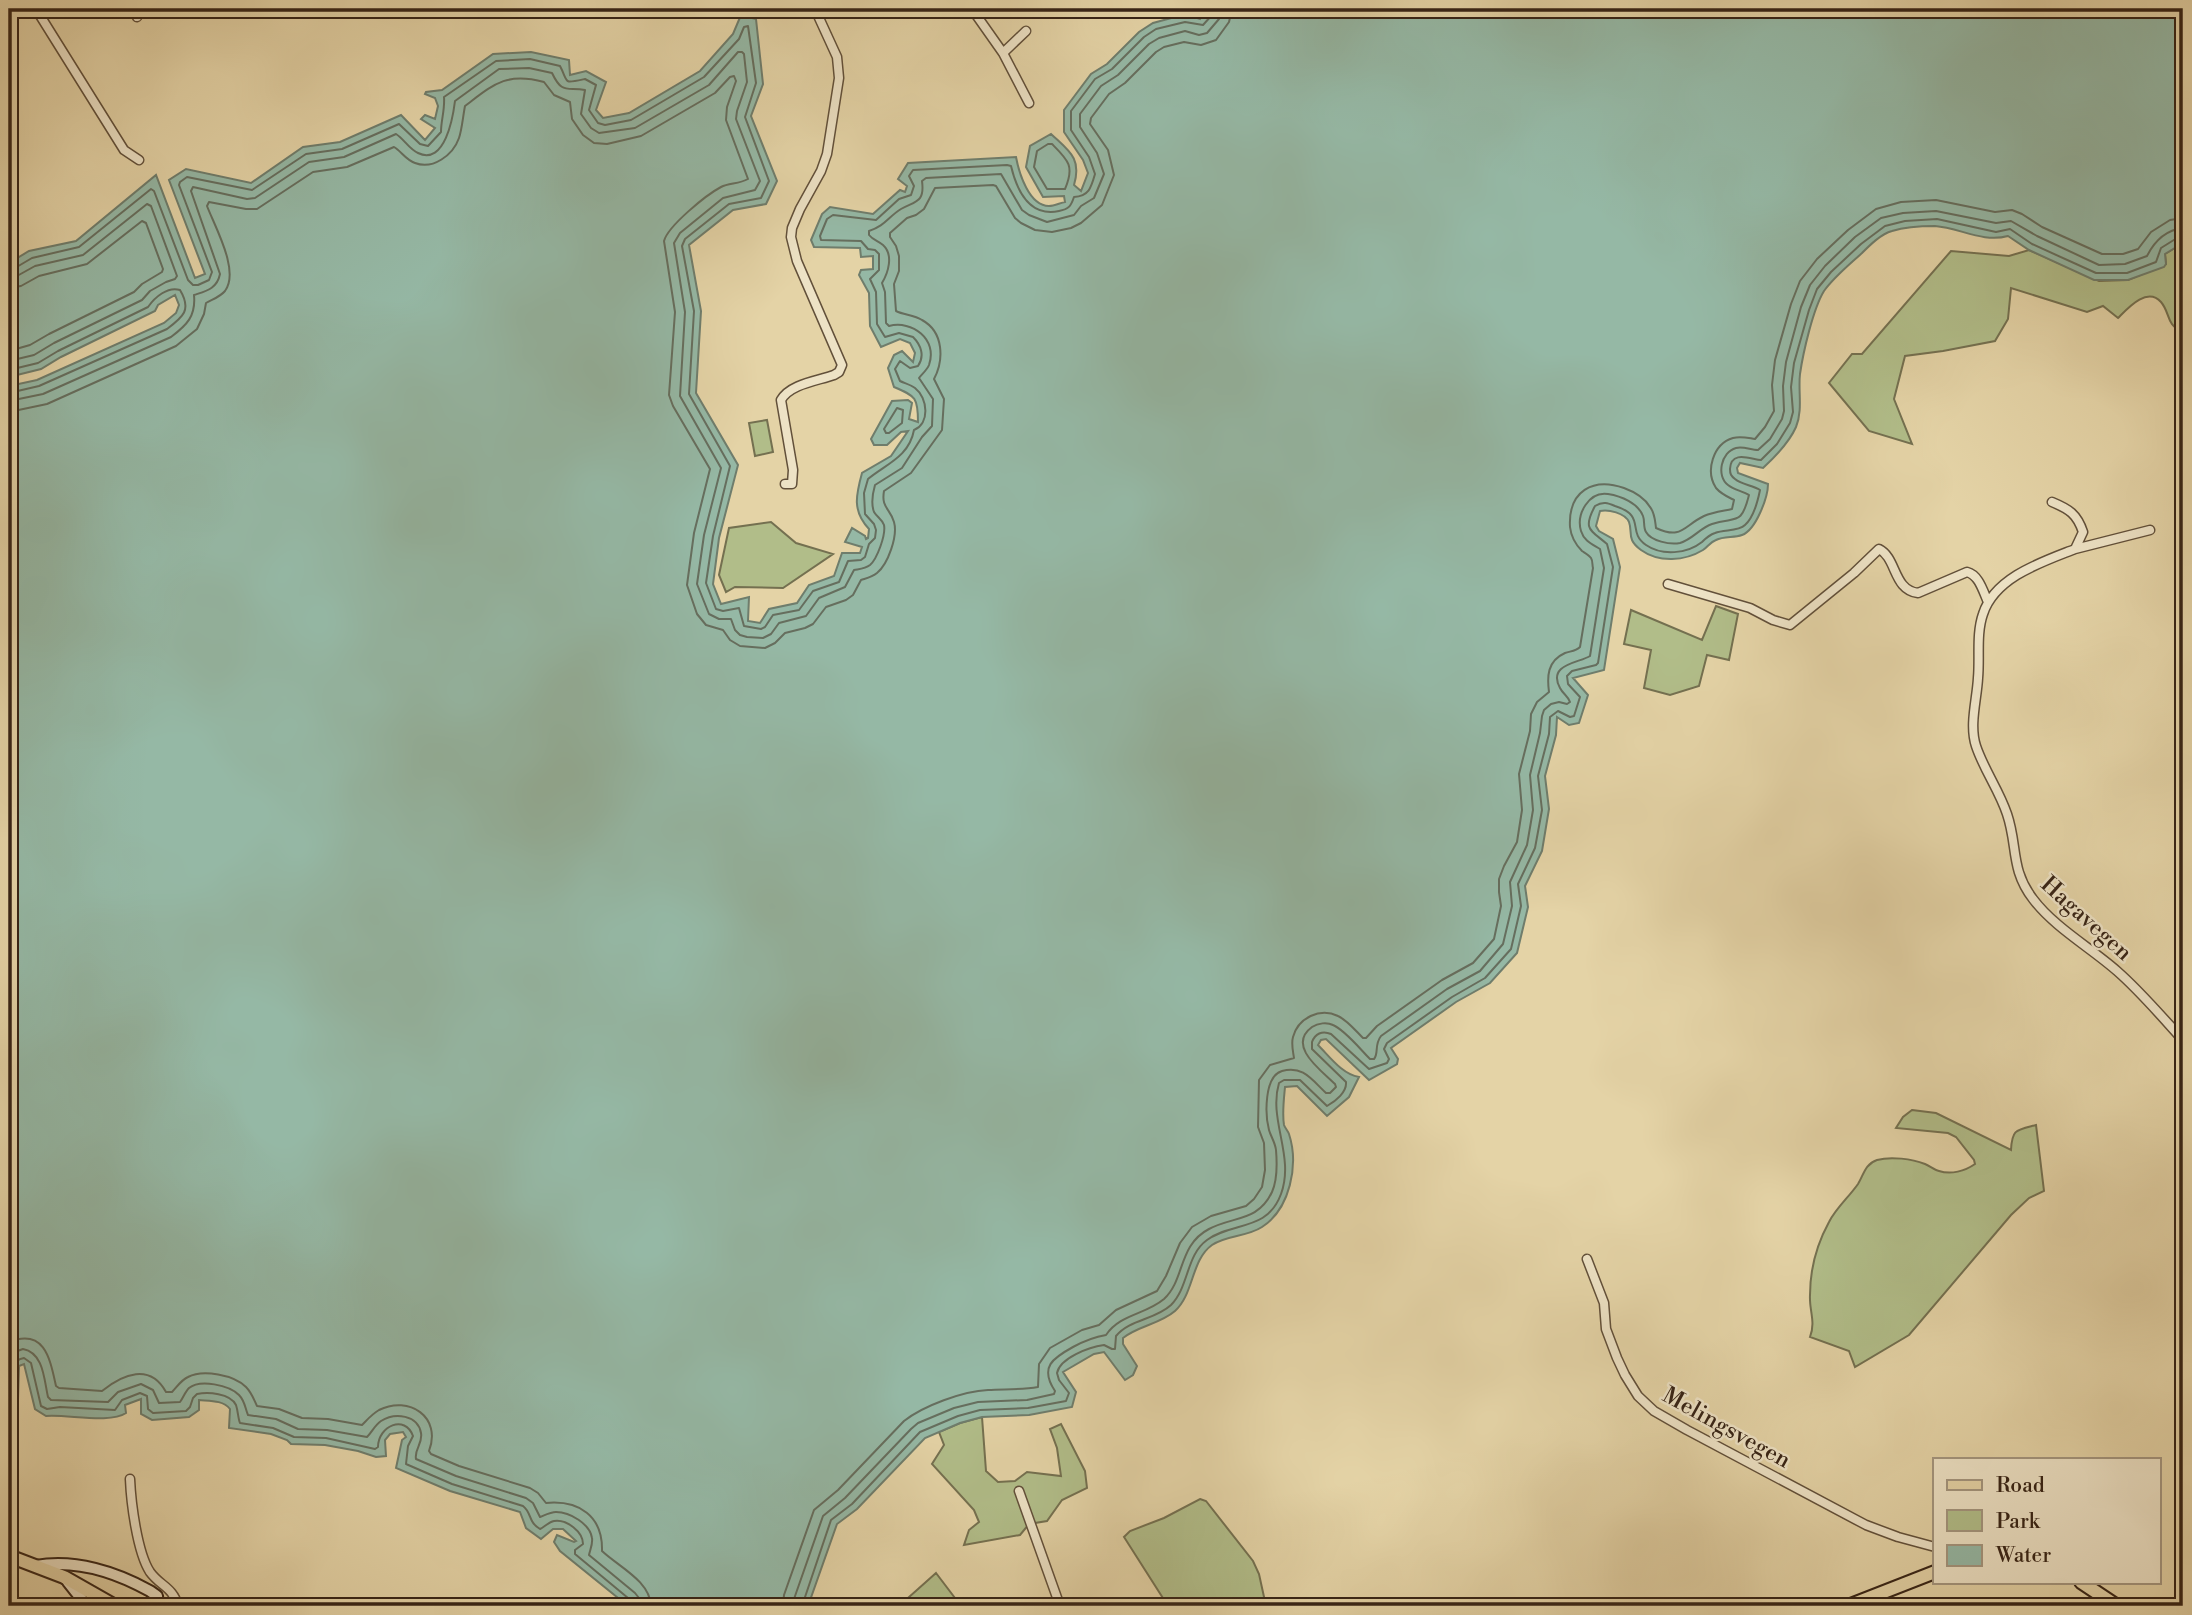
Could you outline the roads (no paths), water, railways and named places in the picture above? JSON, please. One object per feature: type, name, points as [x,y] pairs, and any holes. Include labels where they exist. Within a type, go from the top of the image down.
[{"type":"main road","points":[[9,1556],[64,1577],[115,1606]]},
{"type":"main road","points":[[36,1566],[47,1564],[94,1568],[150,1591],[157,1596],[158,1606]]},
{"type":"main road","points":[[1849,1606],[1933,1573]]},
{"type":"main road","points":[[64,1577],[87,1606]]},
{"type":"main road","points":[[2084,1584],[2116,1606]]},
{"type":"street","points":[[36,9],[124,150],[139,160]]},
{"type":"street","points":[[785,484],[792,484],[793,470],[781,400],[792,388],[834,375],[842,365],[797,261],[791,237],[800,209],[821,171],[827,154],[839,78],[837,57],[815,9]]},
{"type":"street","points":[[972,9],[1003,52],[1029,103]]},
{"type":"street","points":[[1003,52],[1026,31]]},
{"type":"street","points":[[2052,502],[2079,519],[2083,532],[2075,549]]},
{"type":"street","points":[[1668,584],[1750,608],[1790,625],[1879,549],[1887,555],[1902,585],[1910,592],[1918,593],[1967,572],[1976,578],[1988,602],[1996,592],[2026,568],[2075,549],[2150,530]]},
{"type":"street","name":"Hagavegen","points":[[1988,602],[1980,629],[1974,732],[1976,744],[2008,814],[2020,878],[2035,902],[2048,915],[2118,971],[2183,1040]]},
{"type":"street","name":"Melingsvegen","points":[[1587,1259],[1604,1303],[1606,1329],[1617,1358],[1638,1396],[1654,1411],[1867,1525],[1933,1546]]},
{"type":"street","points":[[130,1479],[133,1516],[146,1561],[152,1574],[173,1594],[178,1606]]},
{"type":"street","points":[[1019,1491],[1060,1606]]},
{"type":"water","points":[[1206,9],[2183,9],[2183,243],[2165,254],[2164,267],[2128,280],[2094,280],[2029,250],[2008,236],[1990,238],[1944,227],[1913,227],[1888,232],[1872,243],[1837,276],[1824,291],[1809,331],[1800,374],[1799,414],[1793,433],[1763,468],[1740,463],[1737,468],[1738,473],[1768,484],[1760,512],[1747,532],[1716,540],[1696,554],[1664,559],[1648,554],[1636,546],[1629,522],[1624,516],[1612,511],[1600,511],[1596,526],[1599,531],[1613,539],[1620,567],[1604,670],[1573,678],[1588,695],[1579,723],[1569,725],[1557,717],[1556,735],[1545,776],[1549,809],[1542,851],[1525,886],[1528,907],[1517,953],[1490,983],[1456,1002],[1391,1048],[1398,1059],[1397,1064],[1369,1080],[1326,1039],[1321,1040],[1318,1045],[1337,1064],[1359,1077],[1349,1097],[1327,1116],[1297,1086],[1285,1087],[1283,1120],[1289,1134],[1293,1159],[1290,1185],[1285,1198],[1272,1219],[1262,1227],[1218,1242],[1205,1251],[1186,1296],[1175,1311],[1123,1338],[1123,1344],[1137,1366],[1133,1375],[1125,1380],[1104,1352],[1094,1354],[1063,1372],[1076,1392],[1072,1407],[1029,1415],[982,1417],[925,1438],[857,1509],[837,1524],[808,1606],[628,1606],[560,1551],[554,1542],[557,1535],[576,1541],[563,1529],[553,1529],[541,1539],[526,1528],[520,1512],[450,1491],[396,1468],[402,1440],[406,1437],[403,1432],[390,1434],[385,1440],[386,1456],[376,1457],[325,1445],[291,1444],[271,1434],[229,1428],[230,1409],[224,1404],[212,1401],[199,1400],[199,1410],[189,1417],[152,1420],[141,1414],[141,1399],[125,1405],[126,1413],[110,1418],[46,1416],[35,1409],[24,1364],[19,1366],[18,1400],[9,1402],[9,386],[37,380],[164,323],[176,313],[179,305],[175,295],[158,305],[155,311],[41,369],[9,377],[9,263],[29,251],[76,241],[156,175],[195,278],[205,274],[169,180],[186,169],[251,183],[303,147],[340,142],[401,115],[425,140],[435,128],[421,119],[425,115],[435,119],[438,106],[435,98],[425,94],[426,92],[442,90],[493,54],[531,52],[569,60],[570,75],[586,71],[606,82],[596,110],[603,118],[629,113],[700,71],[733,34],[741,15],[756,19],[763,84],[751,116],[777,181],[766,204],[733,210],[689,245],[701,311],[696,393],[738,465],[719,538],[713,584],[721,604],[749,597],[748,621],[760,623],[769,609],[797,603],[809,585],[834,576],[842,553],[860,553],[862,547],[845,542],[852,528],[868,538],[869,529],[860,516],[857,502],[862,473],[891,456],[908,431],[901,432],[887,445],[874,445],[871,439],[892,401],[908,400],[912,403],[909,419],[918,422],[914,399],[894,387],[888,368],[894,355],[902,351],[913,362],[915,353],[910,343],[900,339],[881,347],[870,326],[869,293],[859,275],[861,270],[873,269],[873,256],[861,257],[860,248],[814,247],[811,240],[822,214],[830,207],[873,214],[900,190],[905,192],[907,186],[898,179],[908,163],[1016,157],[1022,180],[1036,201],[1049,206],[1065,202],[1064,196],[1043,197],[1026,167],[1030,146],[1051,134],[1075,161],[1074,185],[1081,191],[1088,173],[1083,160],[1064,132],[1064,110],[1091,74],[1107,64],[1139,32],[1153,23],[1186,14],[1200,19]]},
{"type":"waterway","points":[[740,9],[741,15]]}]
